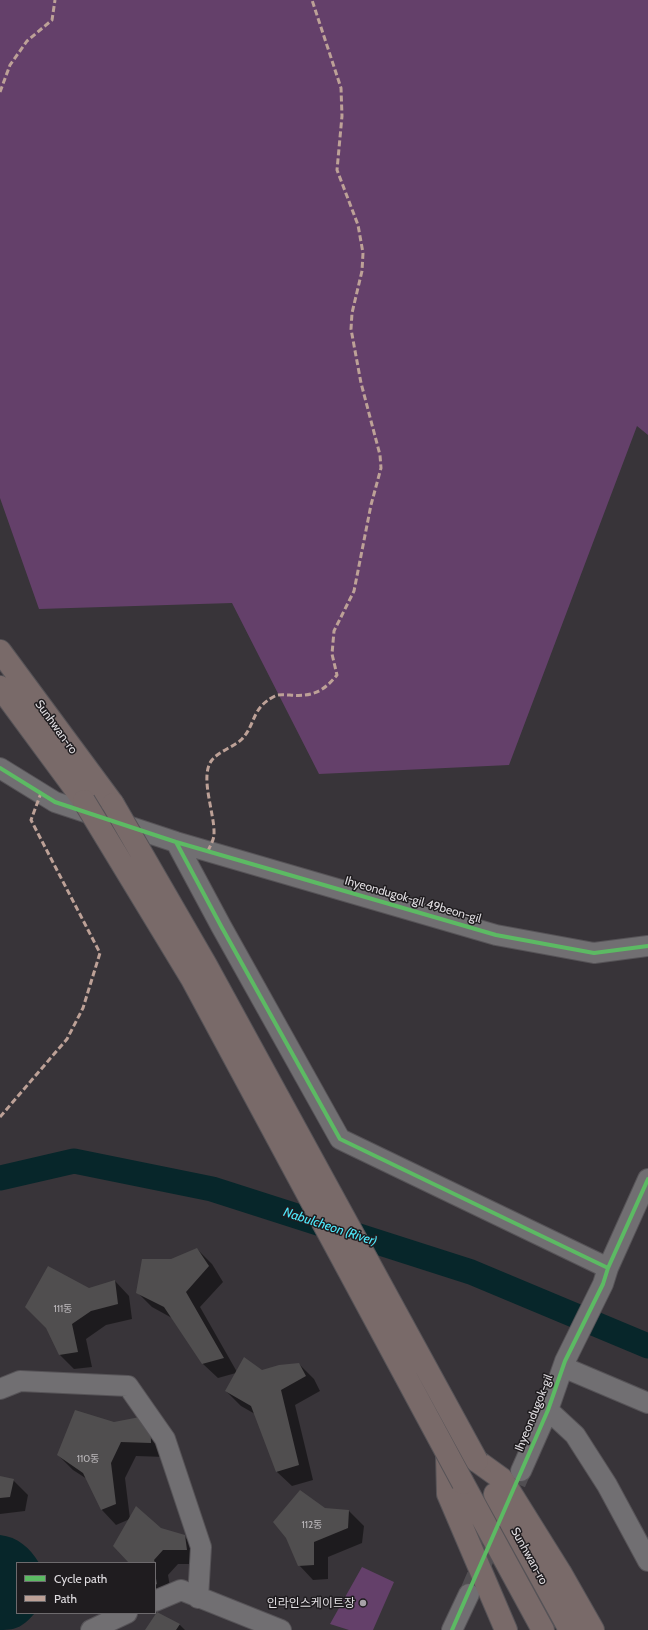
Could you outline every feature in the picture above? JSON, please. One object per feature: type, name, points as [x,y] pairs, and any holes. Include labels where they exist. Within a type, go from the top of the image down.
[{"type":"highway","name":"Sunhwan-ro","points":[[0,651],[112,804],[210,972],[570,1630]]},
{"type":"highway","name":"Sunhwan-ro","points":[[0,687],[84,801],[192,979],[447,1454],[460,1490],[543,1630]]},
{"type":"highway","points":[[477,1461],[502,1479],[560,1572],[593,1630]]},
{"type":"highway","points":[[460,1490],[506,1630]]},
{"type":"highway","points":[[460,1490],[472,1524],[521,1630]]},
{"type":"street","name":"Ihyeondugok-gil 49beon-gil","points":[[0,768],[55,802],[176,842],[496,935],[594,953],[648,946]]},
{"type":"street","points":[[176,842],[221,926],[340,1139],[605,1276],[648,1179]]},
{"type":"street","name":"Ihyeondugok-gil","points":[[521,1471],[548,1410],[564,1364],[605,1276]]},
{"type":"street","points":[[564,1364],[648,1403]]},
{"type":"street","points":[[0,1389],[20,1381],[128,1386],[165,1439],[201,1547],[198,1598]]},
{"type":"street","name":"Ihyeondugok-gil","points":[[548,1410],[576,1435],[607,1485],[648,1561]]},
{"type":"street","points":[[156,1601],[181,1590],[281,1630]]},
{"type":"street","points":[[452,1630],[469,1594]]},
{"type":"street","points":[[91,1630],[125,1614]]},
{"type":"shaded area","points":[[0,0],[648,0],[648,435],[637,426],[509,765],[319,774],[232,603],[39,609],[0,498]]},
{"type":"shaded area","name":"인라인스케이트장","points":[[362,1567],[394,1582],[373,1630],[349,1630],[330,1624]]},
{"type":"water","points":[[0,1535],[12,1538],[23,1544],[38,1562],[16,1562],[16,1614],[34,1614],[27,1621],[16,1628],[0,1630]]},
{"type":"building","points":[[197,1248],[209,1266],[186,1292],[224,1358],[202,1364],[164,1307],[136,1293],[142,1259],[171,1259]]},
{"type":"building","points":[[48,1266],[89,1288],[115,1280],[118,1304],[91,1311],[72,1324],[78,1352],[59,1355],[46,1328],[25,1307]]},
{"type":"building","points":[[244,1357],[262,1370],[279,1365],[299,1363],[306,1376],[281,1390],[299,1465],[276,1472],[251,1406],[225,1391]]},
{"type":"building","points":[[75,1410],[114,1422],[150,1415],[151,1443],[121,1442],[111,1463],[116,1504],[101,1510],[83,1473],[57,1455]]},
{"type":"building","points":[[0,1476],[14,1479],[10,1497],[0,1498]]},
{"type":"building","points":[[300,1490],[325,1508],[349,1510],[348,1528],[314,1542],[314,1565],[298,1566],[286,1538],[273,1522]]},
{"type":"building","points":[[136,1506],[161,1528],[185,1535],[187,1550],[163,1550],[154,1560],[155,1562],[128,1562],[113,1546]]},
{"type":"building","points":[[157,1612],[180,1624],[176,1630],[145,1630]]},
{"type":"waterway","name":"Nabulcheon (River)","points":[[0,1178],[74,1161],[212,1189],[471,1272],[648,1346]]},
{"type":"tunnel","points":[[469,1594],[521,1471]]},
{"type":"marked path","points":[[0,92],[10,65],[27,41],[52,20],[55,0]]},
{"type":"marked path","points":[[208,851],[213,841],[214,834],[207,785],[208,767],[212,760],[242,739],[250,728],[258,711],[267,701],[278,695],[311,694],[327,686],[337,675],[332,654],[334,631],[354,591],[371,505],[381,468],[380,455],[361,383],[351,329],[352,313],[362,271],[363,253],[358,225],[337,170],[342,116],[341,88],[312,0]]},
{"type":"marked path","points":[[0,1117],[67,1039],[83,1008],[100,953],[31,820],[41,793]]},
{"type":"cycle path","points":[[0,768],[55,802],[176,842],[496,935],[594,953],[648,946]]},
{"type":"cycle path","points":[[176,842],[221,926],[340,1139],[608,1268]]},
{"type":"cycle path","points":[[452,1630],[548,1410],[565,1361],[603,1284],[608,1268],[648,1179]]},
{"type":"place","name":"인라인스케이트장","points":[[363,1603]]}]
